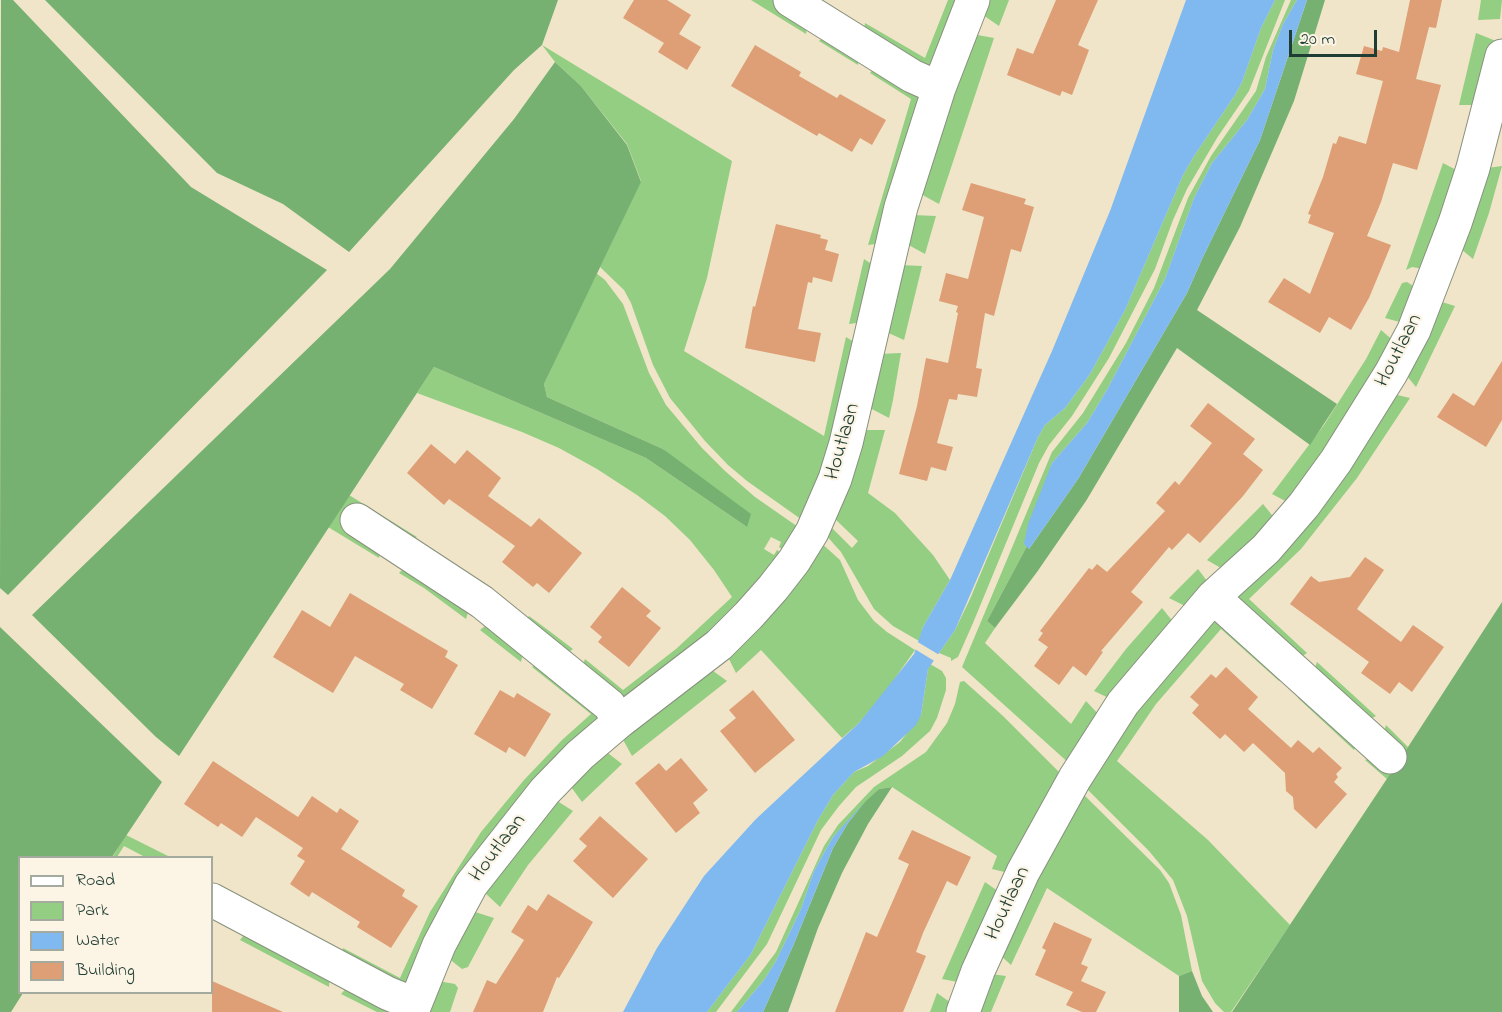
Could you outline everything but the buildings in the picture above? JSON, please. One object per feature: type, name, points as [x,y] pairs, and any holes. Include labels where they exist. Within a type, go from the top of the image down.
[{"type":"street","points":[[790,0],[912,76],[939,88]]},
{"type":"street","name":"Houtlaan","points":[[213,901],[413,1008],[440,945],[471,885],[545,790],[580,755],[620,721],[719,645],[749,615],[794,561],[812,532],[835,479],[846,443],[901,207],[939,88],[973,0]]},
{"type":"street","name":"Houtlaan","points":[[963,1012],[978,971],[1023,872],[1075,778],[1123,703],[1213,597],[1266,549],[1304,505],[1336,461],[1391,373],[1414,330],[1458,212],[1482,137],[1502,56]]},
{"type":"street","points":[[357,520],[482,602],[609,705],[620,721]]},
{"type":"street","points":[[1213,597],[1390,757]]},
{"type":"green space","points":[[1,0],[13,0],[191,187],[327,270],[8,595],[0,588]]},
{"type":"green space","points":[[45,0],[558,0],[542,45],[514,70],[349,252],[283,204],[217,173]]},
{"type":"green space","points":[[751,0],[775,0],[808,21],[806,34]]},
{"type":"green space","points":[[948,0],[962,0],[934,64],[929,67],[863,35],[865,23],[925,58]]},
{"type":"green space","points":[[985,0],[1009,0],[999,26],[980,13]]},
{"type":"green space","points":[[1275,0],[1285,0],[1249,91],[1217,138],[1187,189],[1155,269],[1109,358],[1039,463],[958,657],[951,661],[951,658],[939,653],[955,630],[970,599],[1038,437],[1045,425],[1065,408],[1090,374],[1125,310],[1183,175],[1242,82],[1261,28]]},
{"type":"green space","points":[[1291,0],[1297,0],[1283,24],[1273,50],[1265,89],[1247,120],[1212,163],[1194,198],[1165,279],[1108,388],[1087,423],[1052,463],[1027,546],[987,621],[995,628],[985,643],[1071,724],[1086,701],[1101,717],[1071,765],[962,667],[1052,452],[1083,413],[1126,343],[1154,288],[1188,198],[1211,156],[1256,91],[1266,57]]},
{"type":"green space","points":[[1307,0],[1325,0],[1294,101],[1240,227],[1197,310],[1337,404],[1310,445],[1177,348],[1086,501],[995,628],[987,621],[1027,546],[1029,549],[1078,479],[1187,293],[1260,140]]},
{"type":"green space","points":[[1481,0],[1502,0],[1500,19],[1478,20]]},
{"type":"green space","points":[[827,33],[859,52],[858,65],[819,41]]},
{"type":"green space","points":[[1476,33],[1496,41],[1481,105],[1459,105]]},
{"type":"green space","points":[[972,34],[994,38],[939,204],[919,193]]},
{"type":"green space","points":[[542,45],[732,161],[707,278],[684,351],[824,436],[846,337],[859,345],[805,522],[728,465],[670,398],[653,365],[631,303],[624,290],[600,267],[641,181],[627,144],[581,86],[555,62]]},
{"type":"green space","points":[[555,62],[581,86],[627,145],[641,182],[544,384],[547,397],[663,449],[751,514],[747,527],[646,458],[434,367],[179,756],[156,737],[32,615],[390,269],[514,119]]},
{"type":"green space","points":[[878,64],[922,97],[883,243],[868,245],[911,99],[870,73]]},
{"type":"green space","points":[[1443,163],[1462,173],[1429,270],[1412,267],[1406,270]]},
{"type":"green space","points":[[1502,166],[1473,259],[1461,249],[1487,168]]},
{"type":"green space","points":[[913,215],[936,216],[925,254],[905,243]]},
{"type":"green space","points":[[864,259],[876,267],[864,322],[849,324]]},
{"type":"green space","points":[[900,265],[922,266],[904,340],[884,331]]},
{"type":"green space","points":[[596,273],[605,280],[623,304],[649,373],[666,405],[702,448],[725,471],[755,497],[801,529],[786,552],[779,547],[781,542],[771,537],[764,549],[774,555],[777,550],[784,555],[746,602],[638,695],[621,698],[581,669],[585,659],[623,690],[676,649],[732,597],[714,570],[690,540],[665,516],[597,469],[559,448],[522,432],[417,393],[434,367],[646,458],[747,527],[663,449],[547,397],[544,384]]},
{"type":"green space","points":[[1407,282],[1421,291],[1407,324],[1385,318],[1402,283]]},
{"type":"green space","points":[[1442,302],[1455,306],[1416,387],[1406,375]]},
{"type":"green space","points":[[1381,330],[1396,343],[1291,504],[1272,494],[1324,425],[1366,359]]},
{"type":"green space","points":[[901,353],[889,418],[868,407],[879,354]]},
{"type":"green space","points":[[1393,394],[1410,398],[1357,478],[1301,549],[1249,599],[1307,653],[1295,661],[1238,602],[1240,591]]},
{"type":"green space","points":[[863,430],[885,430],[868,493],[895,513],[933,555],[950,580],[923,627],[919,641],[893,626],[874,609],[841,552],[824,533],[829,525],[852,548],[858,541],[833,517]]},
{"type":"green space","points":[[349,495],[417,537],[407,544],[348,507],[340,520],[381,546],[379,558],[328,527]]},
{"type":"green space","points":[[1263,504],[1276,520],[1226,571],[1207,560]]},
{"type":"green space","points":[[819,541],[840,560],[858,600],[874,621],[915,650],[886,691],[859,723],[842,738],[761,650],[736,673],[726,653]]},
{"type":"green space","points":[[408,564],[470,606],[466,619],[399,573]]},
{"type":"green space","points":[[1198,569],[1210,585],[1187,607],[1169,598]]},
{"type":"green space","points":[[1502,602],[1502,1012],[1232,1012],[1408,747]]},
{"type":"green space","points":[[1162,608],[1174,623],[1113,700],[1094,691],[1126,649]]},
{"type":"green space","points":[[529,616],[573,649],[564,656],[527,619]]},
{"type":"green space","points":[[1218,619],[1283,671],[1279,681],[1221,629],[1156,704],[1117,761],[1208,840],[1290,925],[1231,1012],[1224,1012],[1215,1003],[1202,981],[1187,916],[1173,880],[1149,851],[1084,786],[1116,734],[1197,630]]},
{"type":"green space","points":[[490,622],[525,646],[521,662],[480,630]]},
{"type":"green space","points":[[0,627],[162,782],[113,856],[18,856],[18,994],[22,994],[11,1012],[0,1012]]},
{"type":"green space","points":[[543,659],[592,698],[599,720],[406,985],[342,961],[343,948],[400,978],[430,912],[481,832],[524,780],[562,740],[591,714],[532,667]]},
{"type":"green space","points":[[1317,662],[1376,716],[1363,723],[1312,676]]},
{"type":"green space","points":[[930,664],[942,671],[946,678],[946,690],[930,731],[902,756],[856,787],[839,806],[821,830],[767,944],[716,1012],[707,1012],[751,954],[818,820],[833,795],[854,772],[868,766],[900,742],[921,715]]},
{"type":"green space","points":[[709,668],[727,681],[632,756],[621,736]]},
{"type":"green space","points":[[964,681],[1063,776],[1013,874],[992,869],[997,856],[892,787],[879,789],[833,837],[814,871],[801,909],[776,961],[764,980],[737,1012],[731,1012],[776,952],[824,846],[838,825],[874,787],[926,752],[947,723],[955,704],[960,682]]},
{"type":"green space","points":[[1302,689],[1359,740],[1354,750],[1299,699],[1296,695]]},
{"type":"green space","points":[[1386,725],[1408,747],[1387,779],[1365,760],[1376,756]]},
{"type":"green space","points":[[604,750],[622,764],[582,802],[569,784]]},
{"type":"green space","points":[[892,787],[868,824],[842,873],[818,928],[788,1012],[763,1012],[833,848],[848,823],[865,802],[879,789]]},
{"type":"green space","points":[[1081,792],[1160,870],[1169,883],[1181,915],[1192,971],[1179,976],[1047,888],[1011,965],[999,954]]},
{"type":"green space","points":[[554,799],[573,811],[528,865],[500,907],[483,891]]},
{"type":"green space","points":[[126,835],[168,856],[143,856],[124,846],[118,856],[113,856]]},
{"type":"green space","points":[[985,882],[1002,894],[963,983],[942,979]]},
{"type":"green space","points":[[472,911],[494,918],[468,967],[462,969],[448,958]]},
{"type":"green space","points":[[248,930],[330,973],[329,987],[240,940]]},
{"type":"green space","points":[[1192,971],[1202,996],[1213,1012],[1179,1012],[1179,976]]},
{"type":"green space","points":[[991,974],[1006,976],[991,1012],[976,1012]]},
{"type":"green space","points":[[438,981],[455,984],[458,988],[450,1012],[426,1012]]},
{"type":"green space","points":[[351,983],[396,1012],[377,1012],[341,994]]},
{"type":"green space","points":[[937,993],[954,1005],[951,1012],[930,1012]]},
{"type":"water","points":[[1186,0],[1275,0],[1261,28],[1242,82],[1183,175],[1125,310],[1090,374],[1065,408],[1045,425],[1038,437],[955,630],[928,669],[921,715],[916,725],[883,756],[854,772],[833,795],[818,820],[751,954],[707,1012],[623,1012],[657,948],[704,876],[756,819],[859,723],[914,654],[923,627],[950,580],[1052,351],[1110,211]]},
{"type":"water","points":[[1297,0],[1307,0],[1260,140],[1187,293],[1078,479],[1029,549],[1024,544],[1028,524],[1052,463],[1087,423],[1108,388],[1165,279],[1194,198],[1212,163],[1247,120],[1265,89],[1273,50],[1283,24]]},
{"type":"water","points":[[865,802],[848,823],[833,848],[763,1012],[737,1012],[764,980],[776,961],[801,909],[814,871],[833,837]]},
{"type":"pier","points":[[916,641],[941,656],[936,662],[913,648]]}]
